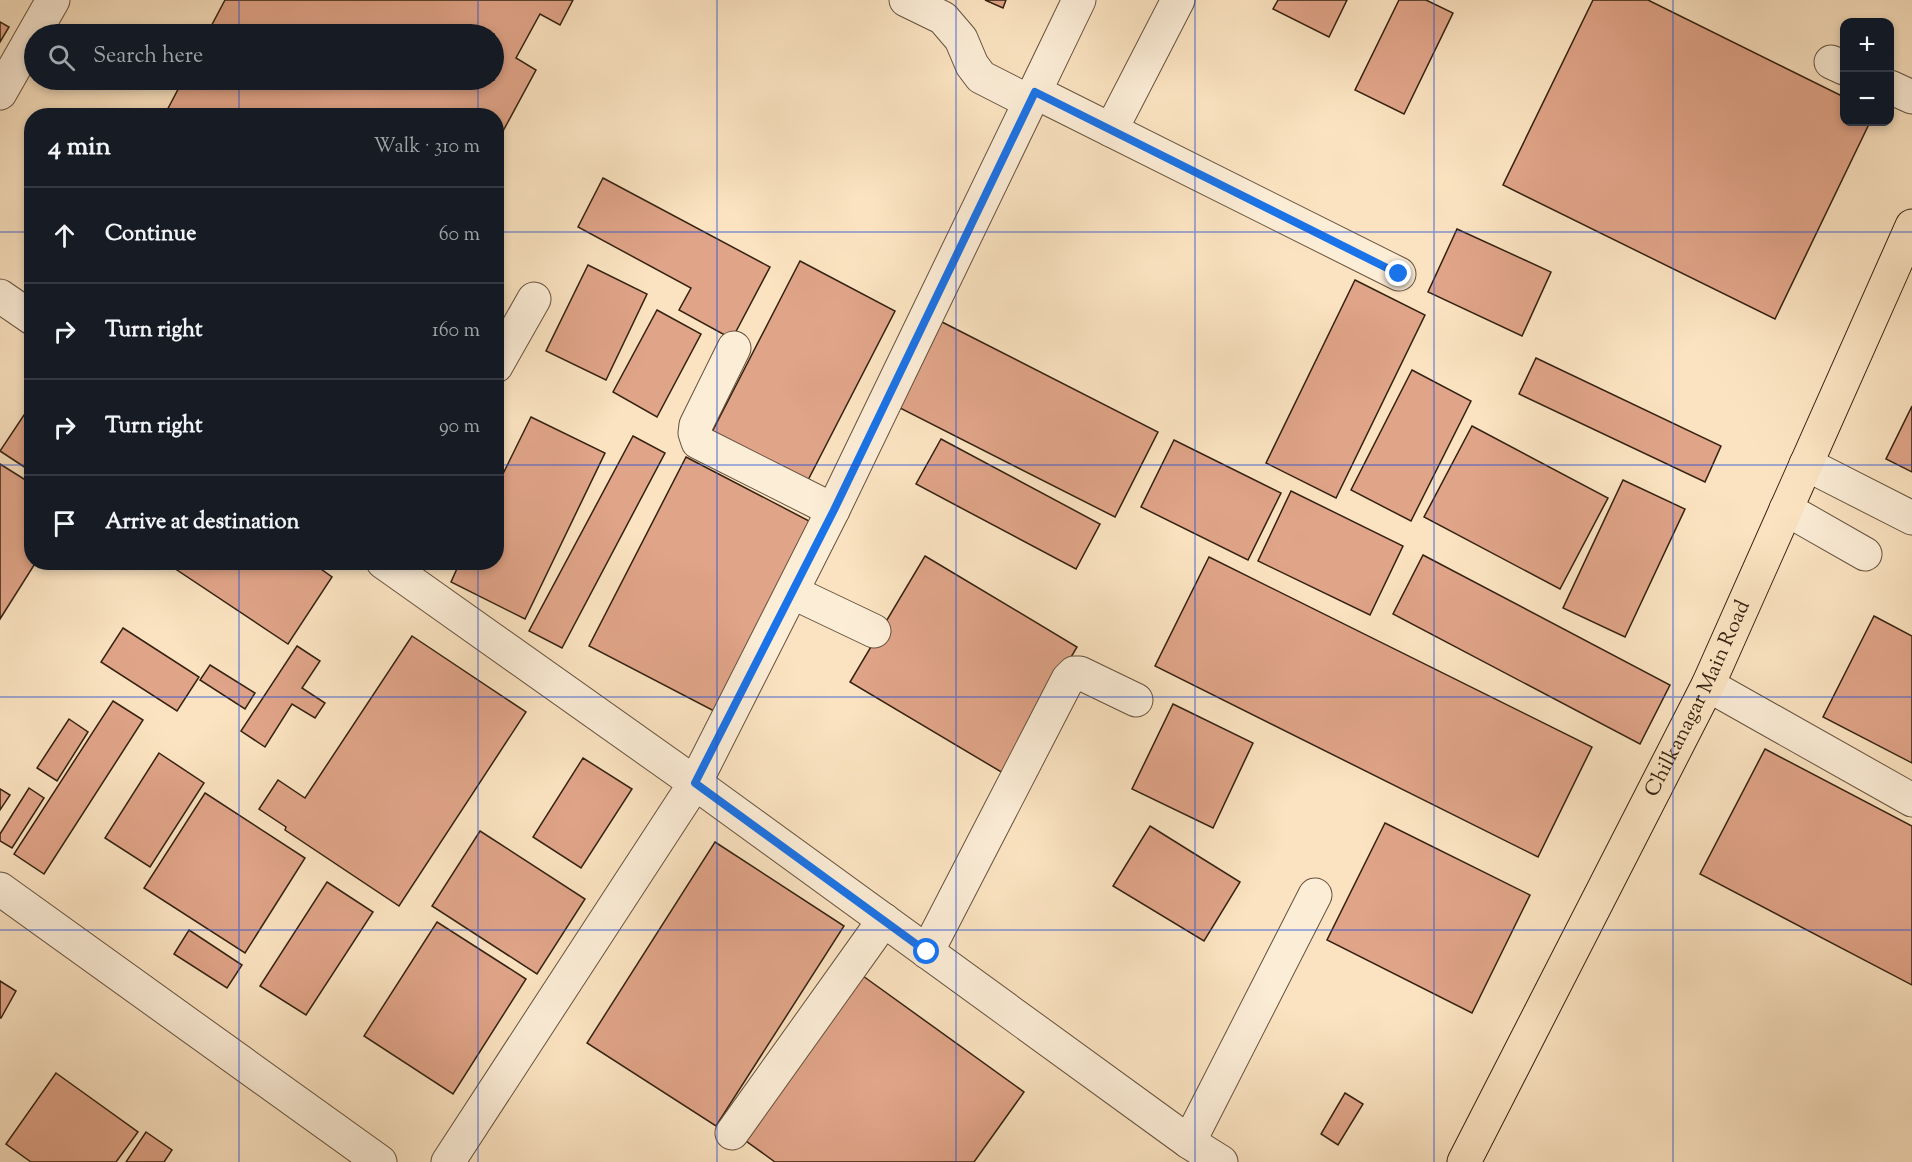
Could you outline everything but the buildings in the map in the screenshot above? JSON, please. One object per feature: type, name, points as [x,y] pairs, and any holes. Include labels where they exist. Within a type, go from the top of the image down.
[{"type":"main road","name":"Chilkanagar Main Road","points":[[1464,1162],[1708,685],[1912,225]]},
{"type":"street","points":[[39,24],[53,0]]},
{"type":"street","points":[[906,0],[943,18],[960,39],[972,65],[981,77],[1111,130],[1399,274]]},
{"type":"street","points":[[448,1162],[695,783],[834,510],[1079,0]]},
{"type":"street","points":[[1111,130],[1178,0]]},
{"type":"street","points":[[0,93],[24,51]]},
{"type":"street","points":[[1894,89],[1912,97]]},
{"type":"street","points":[[0,296],[24,312]]},
{"type":"street","points":[[504,352],[534,299]]},
{"type":"street","points":[[734,348],[696,425],[695,433],[698,442],[834,510]]},
{"type":"street","points":[[1806,464],[1912,518]]},
{"type":"street","points":[[1786,509],[1865,554]]},
{"type":"street","points":[[395,570],[695,783],[1189,1142],[1221,1162]]},
{"type":"street","points":[[792,592],[874,631]]},
{"type":"street","points":[[927,952],[1068,679],[1080,673],[1136,700]]},
{"type":"street","points":[[1708,685],[1912,800]]},
{"type":"street","points":[[0,889],[380,1162]]},
{"type":"street","points":[[1189,1142],[1316,895]]},
{"type":"street","points":[[732,1134],[884,921]]},
{"type":"route","points":[[927,952],[695,783],[834,510],[1035,92],[1399,274]]}]
